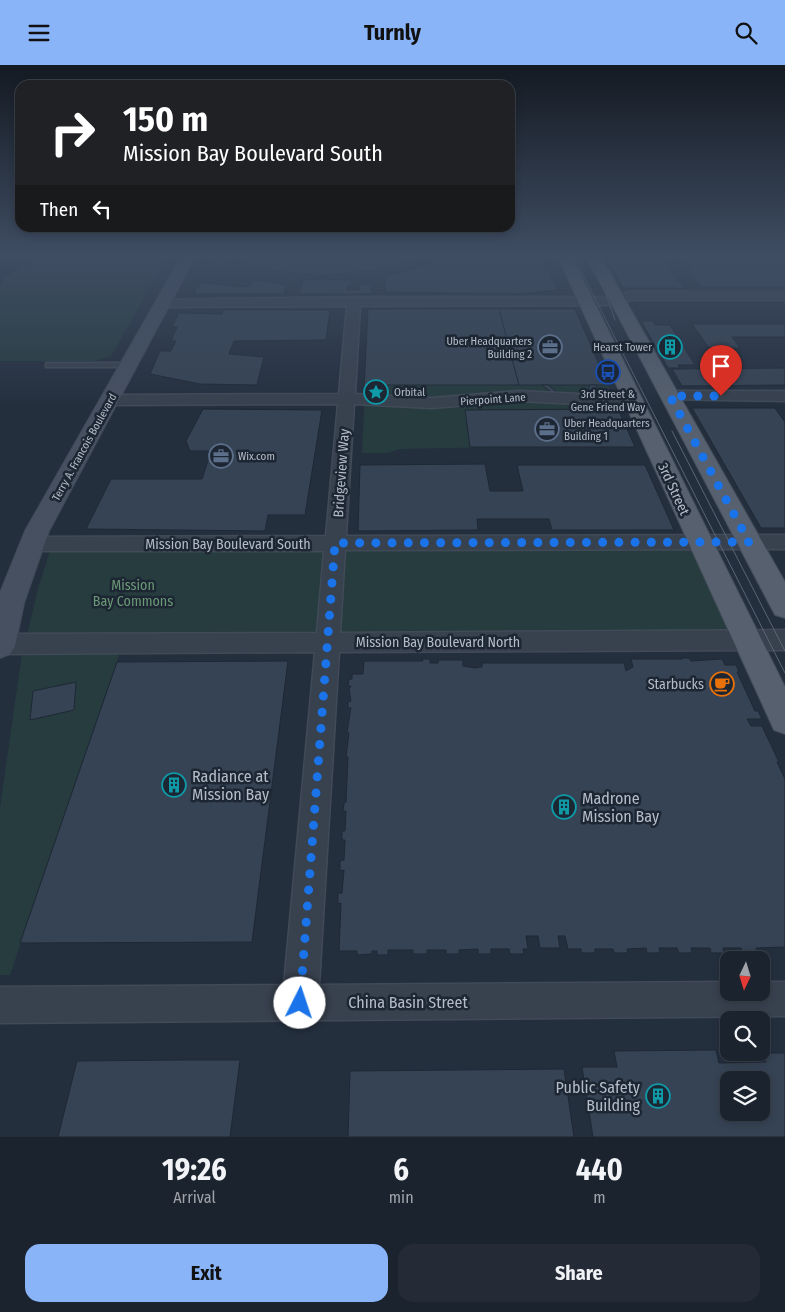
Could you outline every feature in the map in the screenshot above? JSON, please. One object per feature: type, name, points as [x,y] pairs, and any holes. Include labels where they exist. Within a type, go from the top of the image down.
[{"type":"main road","name":"3rd Street","points":[[588,307],[785,721]]},
{"type":"main road","points":[[621,307],[785,607]]},
{"type":"street","name":"Terry A. Francois Boulevard","points":[[0,645],[10,603],[31,544],[162,307]]},
{"type":"street","name":"Bridgeview Way","points":[[300,1003],[354,307]]},
{"type":"street","name":"Pierpoint Lane","points":[[111,400],[348,399],[431,403],[519,396],[598,400],[631,398]]},
{"type":"street","points":[[670,396],[785,396]]},
{"type":"street","name":"Mission Bay Boulevard South","points":[[31,544],[785,541]]},
{"type":"street","name":"Mission Bay Boulevard North","points":[[0,645],[785,640]]},
{"type":"street","name":"China Basin Street","points":[[0,1005],[785,999]]},
{"type":"lane","points":[[49,365],[129,365]]},
{"type":"green space","points":[[0,307],[139,307],[111,356],[95,361],[0,361]]},
{"type":"green space","points":[[378,385],[608,385],[618,409],[494,410],[502,447],[399,449],[389,453],[362,453],[365,388],[377,388]]},
{"type":"green space","name":"Mission Bay Commons","points":[[692,549],[730,632],[27,636],[37,592],[50,551]]},
{"type":"green space","points":[[120,652],[10,975],[0,975],[0,808],[22,653]]},
{"type":"building","points":[[368,309],[499,309],[519,385],[378,385],[377,388],[364,388]]},
{"type":"building","name":"Uber Headquarters Building 2","points":[[499,309],[575,309],[608,385],[519,385]]},
{"type":"building","points":[[223,310],[330,310],[326,340],[234,341],[229,354],[264,357],[257,385],[200,384],[150,374],[160,351],[171,351],[176,341],[171,341],[177,327],[172,327],[179,313],[222,314]]},
{"type":"building","name":"Hearst Tower","points":[[641,321],[653,321],[655,325],[670,325],[695,365],[678,365],[680,368],[668,368]]},
{"type":"building","points":[[692,324],[785,324],[785,337],[732,337],[740,348],[709,348]]},
{"type":"building","points":[[785,368],[785,385],[682,386],[672,369]]},
{"type":"building","points":[[542,385],[548,385],[578,409],[572,409]]},
{"type":"building","points":[[590,385],[597,385],[588,409],[581,409]]},
{"type":"building","points":[[692,408],[775,408],[785,422],[785,528],[761,528]]},
{"type":"building","points":[[203,409],[322,410],[305,515],[268,515],[265,531],[86,529],[111,479],[202,479],[211,451],[190,451],[186,441]]},
{"type":"building","name":"Uber Headquarters Building 1","points":[[618,409],[635,447],[470,447],[465,410]]},
{"type":"building","points":[[485,464],[490,491],[523,491],[517,465],[645,465],[674,530],[552,530],[549,519],[477,519],[478,530],[358,531],[360,465]]},
{"type":"building","name":"Madrone Mission Bay","points":[[689,658],[691,661],[722,659],[725,665],[736,665],[739,672],[737,672],[755,711],[758,711],[762,719],[747,719],[751,726],[762,726],[779,762],[777,762],[785,779],[785,947],[756,948],[757,951],[742,951],[741,948],[723,948],[724,951],[720,951],[720,953],[711,953],[710,948],[691,948],[692,953],[679,953],[677,948],[659,948],[660,953],[647,953],[646,948],[627,949],[628,953],[614,953],[613,949],[595,949],[595,953],[581,953],[581,949],[568,949],[565,936],[558,936],[560,948],[540,948],[538,936],[526,936],[528,949],[523,949],[524,954],[510,954],[509,949],[491,949],[491,954],[478,954],[478,949],[459,950],[459,954],[446,954],[446,950],[427,950],[427,954],[413,954],[413,950],[388,950],[388,955],[377,955],[377,951],[372,951],[372,954],[357,955],[357,951],[339,951],[341,903],[338,904],[338,893],[342,893],[344,870],[340,871],[340,861],[344,860],[345,840],[342,840],[342,831],[345,831],[346,811],[343,811],[344,803],[346,802],[348,757],[346,757],[349,733],[347,733],[351,708],[348,708],[348,702],[351,701],[349,689],[351,686],[348,686],[349,679],[352,679],[352,674],[363,674],[364,661],[423,661],[422,659],[430,659],[430,663],[438,663],[438,660],[463,660],[463,666],[475,668],[482,667],[482,663],[624,663],[626,671],[633,667],[631,659]]},
{"type":"building","name":"Radiance at Mission Bay","points":[[288,661],[252,942],[20,943],[117,662]]},
{"type":"building","points":[[76,682],[74,710],[30,720],[33,691]]},
{"type":"building","name":"Public Safety Building","points":[[716,1050],[719,1063],[766,1062],[770,1061],[770,1053],[785,1053],[785,1137],[593,1137],[582,1067],[617,1067],[614,1051]]},
{"type":"building","points":[[240,1060],[230,1137],[58,1137],[77,1061]]},
{"type":"building","points":[[564,1069],[574,1137],[348,1137],[350,1071]]},
{"type":"tram line","points":[[599,307],[785,673]]},
{"type":"tram line","points":[[611,307],[615,320]]},
{"type":"tram line","points":[[672,431],[785,651]]},
{"type":"place","name":"Uber Headquarters Building 2","points":[[550,347]]},
{"type":"place","name":"Hearst Tower","points":[[670,347]]},
{"type":"place","name":"3rd Street & Gene Friend Way","points":[[608,372]]},
{"type":"place","name":"Orbital","points":[[376,392]]},
{"type":"place","name":"Uber Headquarters Building 1","points":[[547,429]]},
{"type":"place","name":"Wix.com","points":[[221,456]]},
{"type":"place","name":"Starbucks","points":[[722,684]]},
{"type":"place","name":"Radiance at Mission Bay","points":[[174,785]]},
{"type":"place","name":"Madrone Mission Bay","points":[[564,807]]},
{"type":"place","name":"Public Safety Building","points":[[658,1096]]},
{"type":"route","points":[[300,1003],[335,543],[749,542],[670,396],[721,396]]}]
